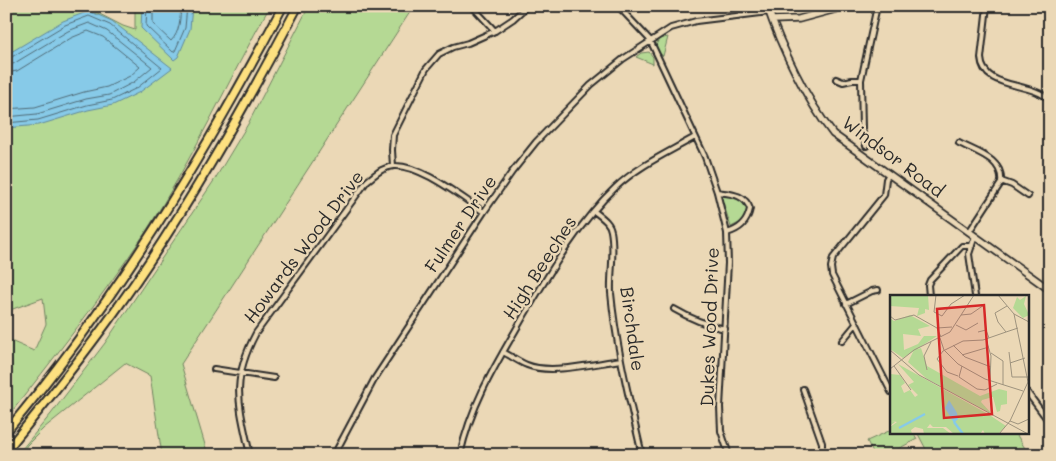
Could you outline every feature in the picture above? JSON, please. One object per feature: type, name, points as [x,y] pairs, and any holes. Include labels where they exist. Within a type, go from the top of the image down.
[{"type":"highway","points":[[6,432],[86,329],[155,229],[219,124],[283,6]]},
{"type":"highway","points":[[6,451],[69,374],[142,272],[222,145],[298,6]]},
{"type":"main road","points":[[773,20],[799,19],[847,6]]},
{"type":"main road","name":"Windsor Road","points":[[768,9],[819,116],[833,134],[1050,290]]},
{"type":"street","points":[[472,6],[495,30]]},
{"type":"street","points":[[484,212],[419,170],[406,166],[393,166],[393,134],[426,69],[439,54],[453,46],[468,43],[495,30],[528,6]]},
{"type":"street","name":"Dukes Wood Drive","points":[[618,6],[650,40],[705,157],[717,192],[727,233],[728,271],[720,407],[721,431],[728,455]]},
{"type":"street","points":[[822,6],[824,13]]},
{"type":"street","points":[[866,146],[862,129],[862,80],[877,6]]},
{"type":"street","points":[[987,6],[981,58],[986,73],[998,81],[1034,91],[1050,100]]},
{"type":"street","points":[[650,40],[671,28],[696,21],[768,9]]},
{"type":"street","name":"Fulmer Drive","points":[[334,455],[375,378],[512,172],[536,142],[591,85],[650,40]]},
{"type":"street","points":[[836,79],[843,82],[862,80]]},
{"type":"street","name":"High Beeches","points":[[460,455],[466,428],[480,395],[503,352],[544,282],[594,211],[614,189],[638,168],[695,137]]},
{"type":"street","points":[[959,144],[980,153],[994,162],[1000,170],[1001,181],[969,232]]},
{"type":"street","name":"Howards Wood Drive","points":[[250,455],[239,398],[240,374],[247,351],[256,333],[368,181],[380,170],[393,166]]},
{"type":"street","points":[[889,174],[886,179],[884,195],[833,258],[831,267],[832,275],[890,390]]},
{"type":"street","points":[[1001,181],[1012,185],[1028,196]]},
{"type":"street","points":[[717,192],[739,196],[745,200],[750,209],[746,223],[727,233]]},
{"type":"street","name":"Birchdale","points":[[594,211],[607,222],[611,229],[611,291],[621,360],[642,455]]},
{"type":"street","points":[[975,236],[970,254],[975,295]]},
{"type":"street","points":[[929,295],[928,285],[930,280],[962,246],[972,246]]},
{"type":"street","points":[[846,304],[878,290]]},
{"type":"street","points":[[674,309],[691,319],[725,329]]},
{"type":"street","points":[[842,341],[856,324]]},
{"type":"street","points":[[503,352],[528,366],[541,369],[621,360]]},
{"type":"street","points":[[214,370],[274,378]]},
{"type":"street","points":[[803,389],[822,443],[822,455]]},
{"type":"street","points":[[1028,393],[1050,423]]},
{"type":"green space","points":[[6,6],[84,6],[135,30],[135,6],[270,6],[194,149],[145,233],[95,304],[6,419],[6,339],[34,351],[46,324],[43,298],[10,310],[6,309]]},
{"type":"green space","points":[[309,6],[414,6],[181,364],[208,455],[162,455],[150,376],[125,363],[44,428],[27,445],[21,455],[17,455],[105,343],[215,179],[248,124]]},
{"type":"green space","points":[[668,37],[663,56],[657,51],[656,45],[659,39]]},
{"type":"green space","points":[[649,52],[653,57],[653,64],[636,57],[641,53]]},
{"type":"green space","points":[[726,193],[740,198],[748,208],[747,219],[731,227],[721,196]]},
{"type":"green space","points":[[890,430],[890,434],[914,434],[917,439],[896,450],[898,455],[874,455],[867,441]]},
{"type":"green space","points":[[918,434],[1016,434],[1026,450],[1019,455],[929,455]]},
{"type":"water","points":[[142,6],[192,6],[190,29],[178,57],[174,60],[141,28]]},
{"type":"water","points":[[89,11],[112,21],[172,68],[140,92],[113,105],[88,110],[39,125],[6,128],[6,55],[63,21]]}]
